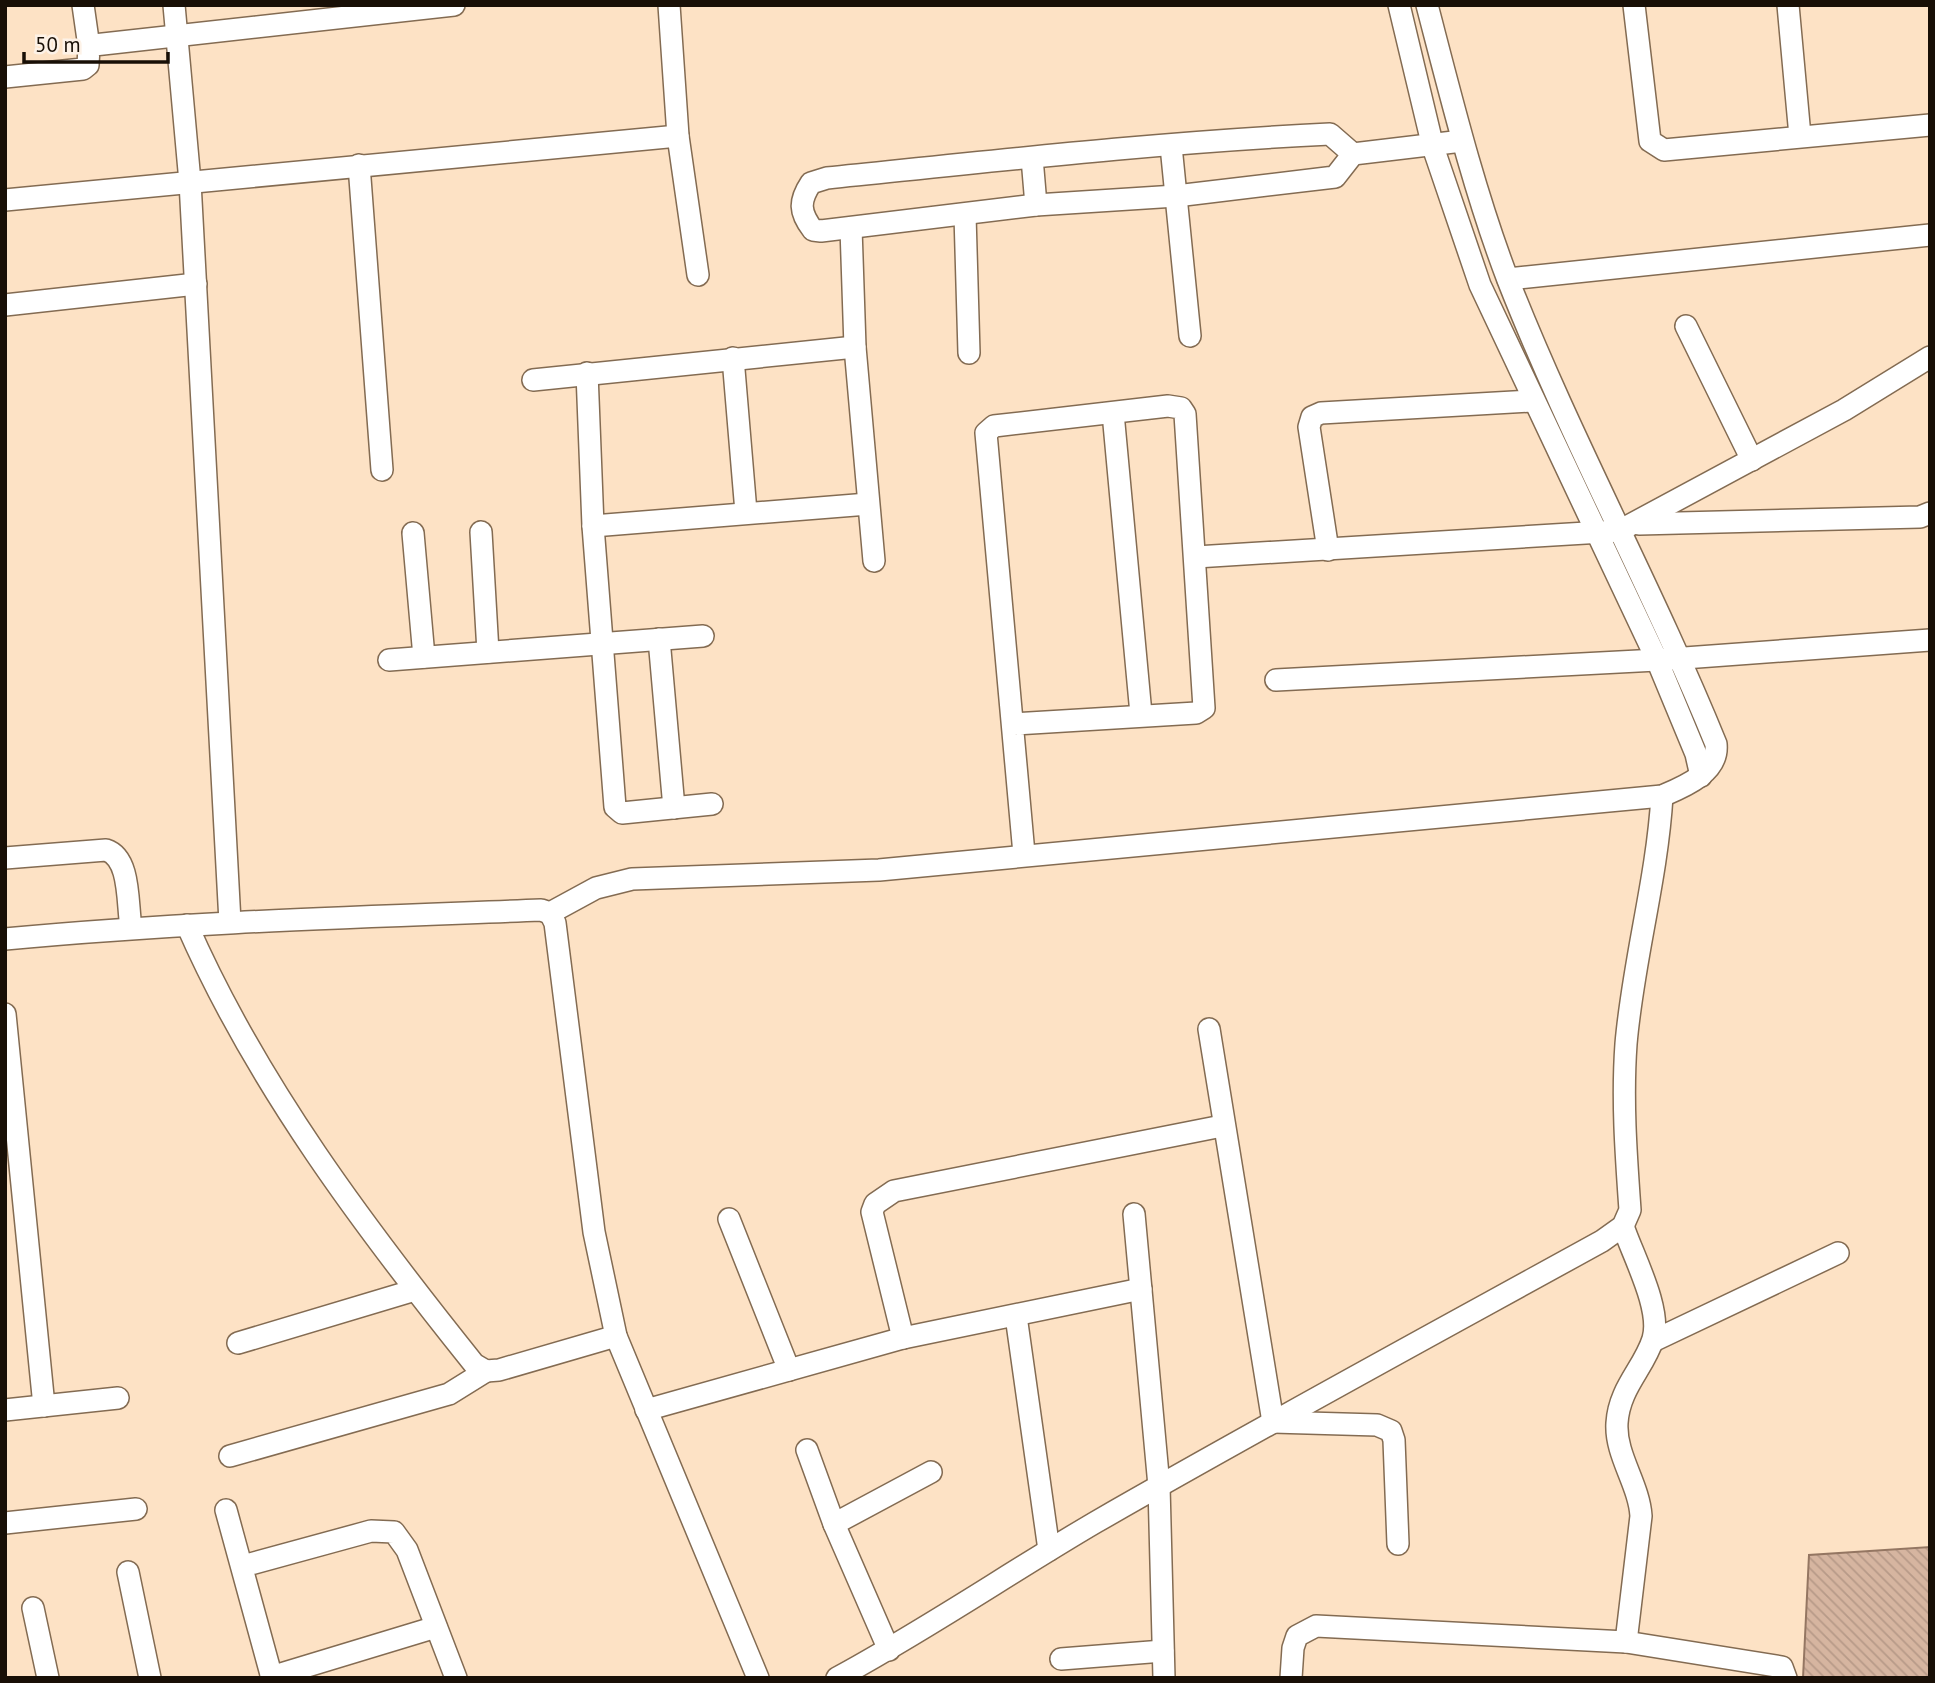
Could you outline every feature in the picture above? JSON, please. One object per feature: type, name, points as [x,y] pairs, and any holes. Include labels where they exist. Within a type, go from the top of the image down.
[{"type":"street","points":[[5,77],[83,69],[88,65],[89,47],[83,5]]},
{"type":"street","points":[[174,5],[190,182],[230,922]]},
{"type":"street","points":[[89,47],[347,11],[454,5]]},
{"type":"street","points":[[668,5],[678,136],[698,275]]},
{"type":"street","points":[[1399,5],[1433,147],[1480,285],[1532,401],[1617,529],[1657,660],[1696,754],[1701,776]]},
{"type":"street","points":[[550,914],[596,888],[632,880],[879,870],[1024,854],[1662,796],[1701,776],[1715,756],[1716,744],[1680,657],[1617,529],[1508,279],[1462,141],[1427,5]]},
{"type":"street","points":[[1634,5],[1650,141],[1664,150],[1930,125]]},
{"type":"street","points":[[1788,5],[1800,136]]},
{"type":"street","points":[[1353,154],[1335,177],[1176,196],[1036,205],[851,228],[813,230],[803,217],[801,204],[811,183],[827,178],[1032,158],[1330,134],[1353,154],[1433,147],[1462,141]]},
{"type":"street","points":[[5,200],[678,136]]},
{"type":"street","points":[[1171,146],[1190,336]]},
{"type":"street","points":[[1032,158],[1036,205]]},
{"type":"street","points":[[359,165],[382,470]]},
{"type":"street","points":[[965,215],[969,353]]},
{"type":"street","points":[[851,228],[855,346],[874,561]]},
{"type":"street","points":[[1508,279],[1930,235]]},
{"type":"street","points":[[5,305],[196,284]]},
{"type":"street","points":[[1686,326],[1752,460]]},
{"type":"street","points":[[533,380],[855,346]]},
{"type":"street","points":[[1617,529],[1844,410],[1930,357]]},
{"type":"street","points":[[733,358],[746,512]]},
{"type":"street","points":[[587,373],[593,526],[615,807],[622,813],[712,804]]},
{"type":"street","points":[[1328,550],[1308,427],[1311,417],[1321,413],[1532,401]]},
{"type":"street","points":[[1014,724],[1141,714],[1196,713],[1206,703],[1185,414],[1181,408],[1168,406],[994,426],[986,433],[1024,854]]},
{"type":"street","points":[[1113,413],[1141,714]]},
{"type":"street","points":[[593,526],[868,504]]},
{"type":"street","points":[[1196,557],[1617,529],[1920,517],[1930,513]]},
{"type":"street","points":[[481,532],[488,652]]},
{"type":"street","points":[[412,533],[424,657]]},
{"type":"street","points":[[389,660],[703,636]]},
{"type":"street","points":[[659,639],[674,808]]},
{"type":"street","points":[[1276,680],[1657,660],[1930,640]]},
{"type":"street","points":[[837,1678],[889,1650],[1049,1550],[1159,1486],[1590,1248],[1622,1226],[1630,1209],[1624,1095],[1627,1042],[1660,834],[1662,796]]},
{"type":"street","points":[[5,859],[106,850],[113,852],[121,860],[131,927]]},
{"type":"street","points":[[5,939],[131,927],[230,922],[541,910],[550,914],[555,923],[594,1232],[616,1336],[758,1678]]},
{"type":"street","points":[[187,925],[223,1001],[342,1193],[474,1364],[486,1371]]},
{"type":"street","points":[[5,1014],[44,1406]]},
{"type":"street","points":[[1209,1029],[1222,1126],[1273,1422]]},
{"type":"street","points":[[903,1338],[873,1212],[881,1198],[894,1191],[1222,1126]]},
{"type":"street","points":[[1134,1214],[1159,1486],[1164,1678]]},
{"type":"street","points":[[729,1219],[789,1370]]},
{"type":"street","points":[[1622,1226],[1656,1322],[1653,1341],[1626,1388],[1617,1425],[1618,1439],[1640,1500],[1641,1516],[1626,1642]]},
{"type":"street","points":[[1653,1341],[1838,1253]]},
{"type":"street","points":[[646,1410],[903,1338],[1141,1289]]},
{"type":"street","points":[[238,1343],[415,1290]]},
{"type":"street","points":[[1016,1316],[1049,1550]]},
{"type":"street","points":[[230,1456],[449,1394],[486,1371],[499,1370],[616,1336]]},
{"type":"street","points":[[5,1410],[118,1398]]},
{"type":"street","points":[[1273,1422],[1377,1425],[1391,1431],[1394,1440],[1398,1544]]},
{"type":"street","points":[[807,1450],[834,1524],[889,1650]]},
{"type":"street","points":[[834,1524],[931,1472]]},
{"type":"street","points":[[5,1523],[136,1509]]},
{"type":"street","points":[[226,1510],[272,1677],[436,1627]]},
{"type":"street","points":[[243,1566],[371,1531],[394,1532],[407,1550],[456,1678]]},
{"type":"street","points":[[128,1572],[150,1678]]},
{"type":"street","points":[[33,1608],[48,1678]]},
{"type":"street","points":[[1291,1678],[1293,1647],[1297,1636],[1316,1626],[1626,1642],[1782,1667],[1786,1678]]},
{"type":"street","points":[[1061,1659],[1163,1651]]},
{"type":"building","points":[[1930,1547],[1930,1678],[1803,1678],[1809,1555]]}]
